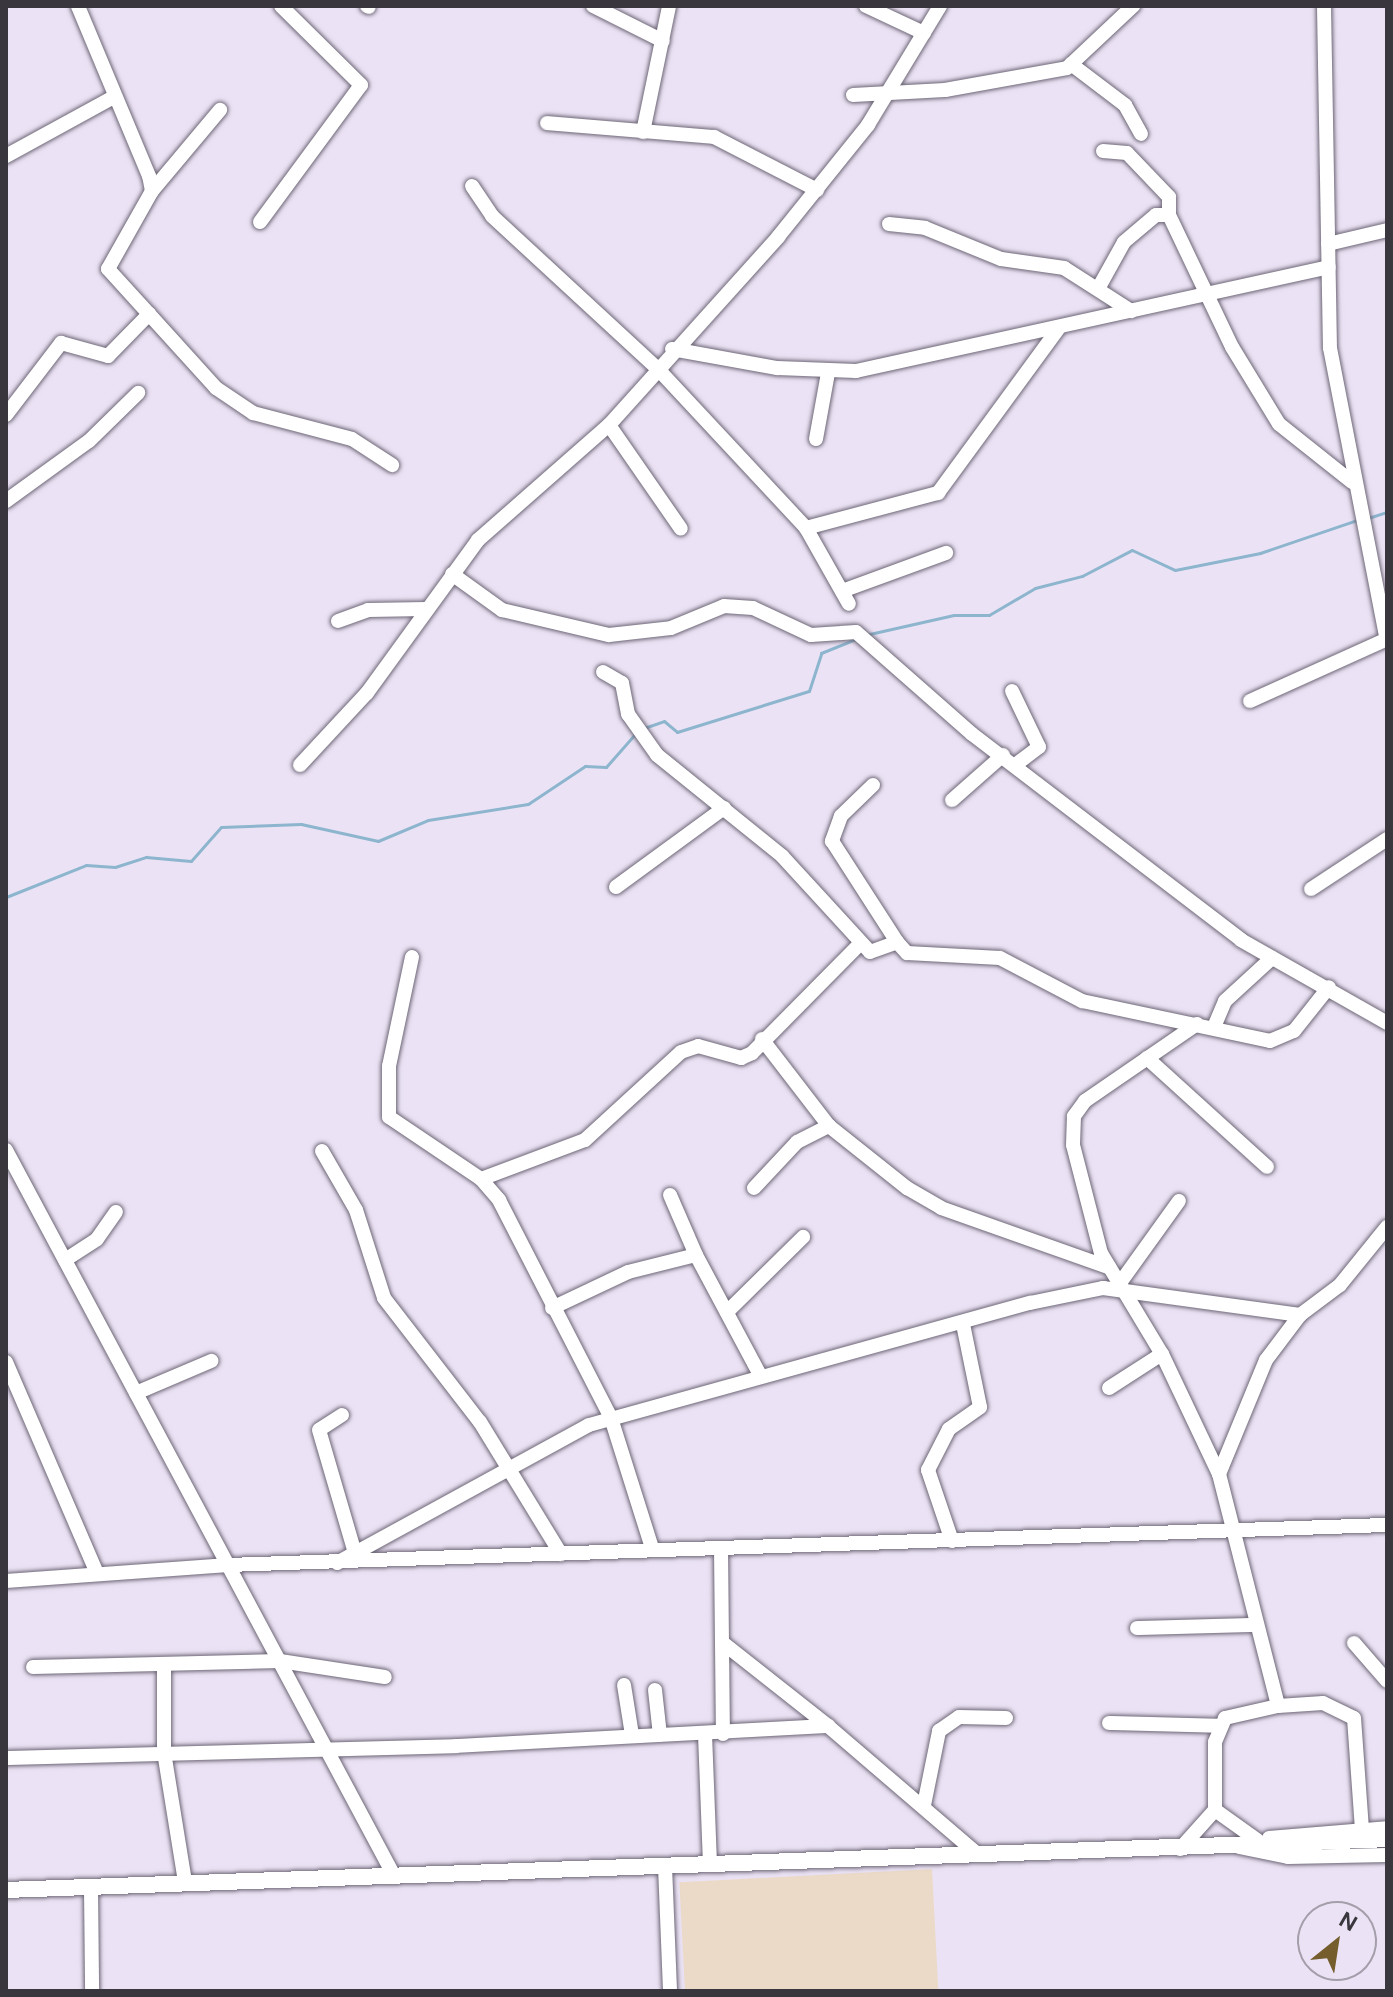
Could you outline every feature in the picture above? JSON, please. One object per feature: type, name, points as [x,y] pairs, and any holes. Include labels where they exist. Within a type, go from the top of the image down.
[{"type":"main road","points":[[6,1890],[976,1853],[1180,1850],[1387,1839]]},
{"type":"street","points":[[78,6],[112,98],[152,191]]},
{"type":"street","points":[[260,222],[361,85],[281,6]]},
{"type":"street","points":[[593,6],[663,41]]},
{"type":"street","points":[[643,132],[669,6]]},
{"type":"street","points":[[866,6],[924,33]]},
{"type":"street","points":[[300,765],[367,693],[452,574],[514,503],[609,425],[672,349],[817,190],[888,96],[940,6]]},
{"type":"street","points":[[853,95],[888,96],[1030,78],[1071,64],[1133,6]]},
{"type":"street","points":[[1250,701],[1387,640],[1352,482],[1330,348],[1324,6]]},
{"type":"street","points":[[1071,64],[1125,105],[1141,134]]},
{"type":"street","points":[[6,156],[112,98]]},
{"type":"street","points":[[220,110],[152,191],[108,269],[216,388],[253,413],[352,439],[392,465]]},
{"type":"street","points":[[547,123],[714,137],[817,190]]},
{"type":"street","points":[[1103,151],[1127,153],[1169,197],[1169,215],[1279,424],[1352,482]]},
{"type":"street","points":[[472,186],[492,216],[657,368],[806,528],[846,598],[946,553]]},
{"type":"street","points":[[1099,287],[1124,242],[1156,215],[1169,215]]},
{"type":"street","points":[[889,224],[925,228],[1001,259],[1064,268],[1099,287],[1131,311]]},
{"type":"street","points":[[1328,244],[1387,230]]},
{"type":"street","points":[[672,349],[828,373],[1059,329],[1208,290],[1329,267]]},
{"type":"street","points":[[6,415],[61,343],[108,356],[149,314]]},
{"type":"street","points":[[806,528],[938,493],[1059,329]]},
{"type":"street","points":[[816,439],[828,373]]},
{"type":"street","points":[[6,501],[89,441],[138,393]]},
{"type":"street","points":[[609,425],[681,529]]},
{"type":"street","points":[[452,574],[502,610],[609,635],[671,628],[724,606],[753,608],[811,635],[859,637],[1015,765],[1272,958],[1329,987],[1387,1023]]},
{"type":"street","points":[[338,621],[368,610],[426,609]]},
{"type":"street","points":[[603,672],[622,683],[631,720],[645,742],[810,885],[858,946],[870,952],[897,942]]},
{"type":"street","points":[[1012,691],[1039,747],[1015,765]]},
{"type":"street","points":[[952,800],[1003,755]]},
{"type":"street","points":[[873,785],[841,816],[832,841],[907,953],[1000,958],[1082,1001],[1284,1040],[1329,987]]},
{"type":"street","points":[[616,887],[724,808]]},
{"type":"street","points":[[1311,889],[1387,839]]},
{"type":"street","points":[[481,1179],[585,1140],[681,1052],[698,1046],[741,1058],[858,946]]},
{"type":"street","points":[[412,957],[384,1105],[394,1126],[481,1179],[611,1418],[652,1548]]},
{"type":"street","points":[[1214,1027],[1225,1001],[1272,958]]},
{"type":"street","points":[[1197,1024],[1147,1058],[1074,1116],[1085,1205],[1110,1268],[1162,1354],[1219,1474],[1237,1531],[1253,1625],[1278,1706]]},
{"type":"street","points":[[762,1039],[829,1126],[941,1208],[1110,1268]]},
{"type":"street","points":[[1147,1058],[1267,1167]]},
{"type":"street","points":[[754,1188],[797,1142],[829,1126]]},
{"type":"street","points":[[6,1150],[393,1874]]},
{"type":"street","points":[[322,1151],[356,1210],[384,1298],[412,1326],[561,1554]]},
{"type":"street","points":[[670,1195],[696,1255],[760,1375]]},
{"type":"street","points":[[1122,1286],[1179,1201]]},
{"type":"street","points":[[65,1260],[97,1239],[116,1212]]},
{"type":"street","points":[[1219,1474],[1266,1360],[1300,1315],[1340,1285],[1387,1227]]},
{"type":"street","points":[[727,1312],[803,1237]]},
{"type":"street","points":[[552,1308],[628,1272],[696,1255]]},
{"type":"street","points":[[333,1566],[506,1468],[611,1418],[760,1375],[1077,1292],[1122,1286],[1300,1315]]},
{"type":"street","points":[[952,1541],[928,1470],[949,1429],[980,1407],[963,1324]]},
{"type":"street","points":[[1109,1388],[1162,1354]]},
{"type":"street","points":[[136,1393],[211,1361]]},
{"type":"street","points":[[6,1362],[97,1573]]},
{"type":"street","points":[[342,1415],[319,1430],[355,1553]]},
{"type":"street","points":[[6,1581],[228,1565],[333,1566],[652,1548],[1387,1525]]},
{"type":"street","points":[[721,1548],[723,1734]]},
{"type":"street","points":[[1137,1628],[1253,1625]]},
{"type":"street","points":[[723,1643],[924,1805],[976,1853]]},
{"type":"street","points":[[1354,1643],[1387,1681]]},
{"type":"street","points":[[33,1667],[280,1661],[385,1677]]},
{"type":"street","points":[[164,1666],[164,1752],[185,1882]]},
{"type":"street","points":[[624,1685],[632,1735]]},
{"type":"street","points":[[655,1690],[660,1735]]},
{"type":"street","points":[[1180,1850],[1215,1810],[1220,1726],[1233,1712],[1278,1706],[1323,1703],[1354,1718],[1362,1829]]},
{"type":"street","points":[[924,1805],[939,1731],[959,1717],[1006,1718]]},
{"type":"street","points":[[1109,1723],[1220,1726]]},
{"type":"street","points":[[6,1758],[723,1734],[828,1726]]},
{"type":"street","points":[[705,1734],[710,1864]]},
{"type":"street","points":[[1215,1810],[1257,1840]]},
{"type":"street","points":[[1239,1847],[1257,1840],[1387,1828]]},
{"type":"street","points":[[1239,1847],[1288,1857],[1387,1855]]},
{"type":"street","points":[[665,1866],[670,1991]]},
{"type":"street","points":[[91,1887],[92,1991]]},
{"type":"shaded area","points":[[932,1869],[938,1991],[685,1991],[679,1882]]},
{"type":"waterway","points":[[1368,518],[1387,512]]},
{"type":"waterway","points":[[865,635],[954,615],[989,615],[1035,588],[1082,576],[1132,550],[1175,570],[1260,553],[1360,519]]},
{"type":"waterway","points":[[644,728],[664,721],[677,732],[809,691],[821,653],[854,640]]},
{"type":"waterway","points":[[6,897],[86,865],[115,867],[146,857],[191,861],[221,827],[301,824],[378,841],[428,820],[528,804],[585,766],[606,767],[635,734]]}]
